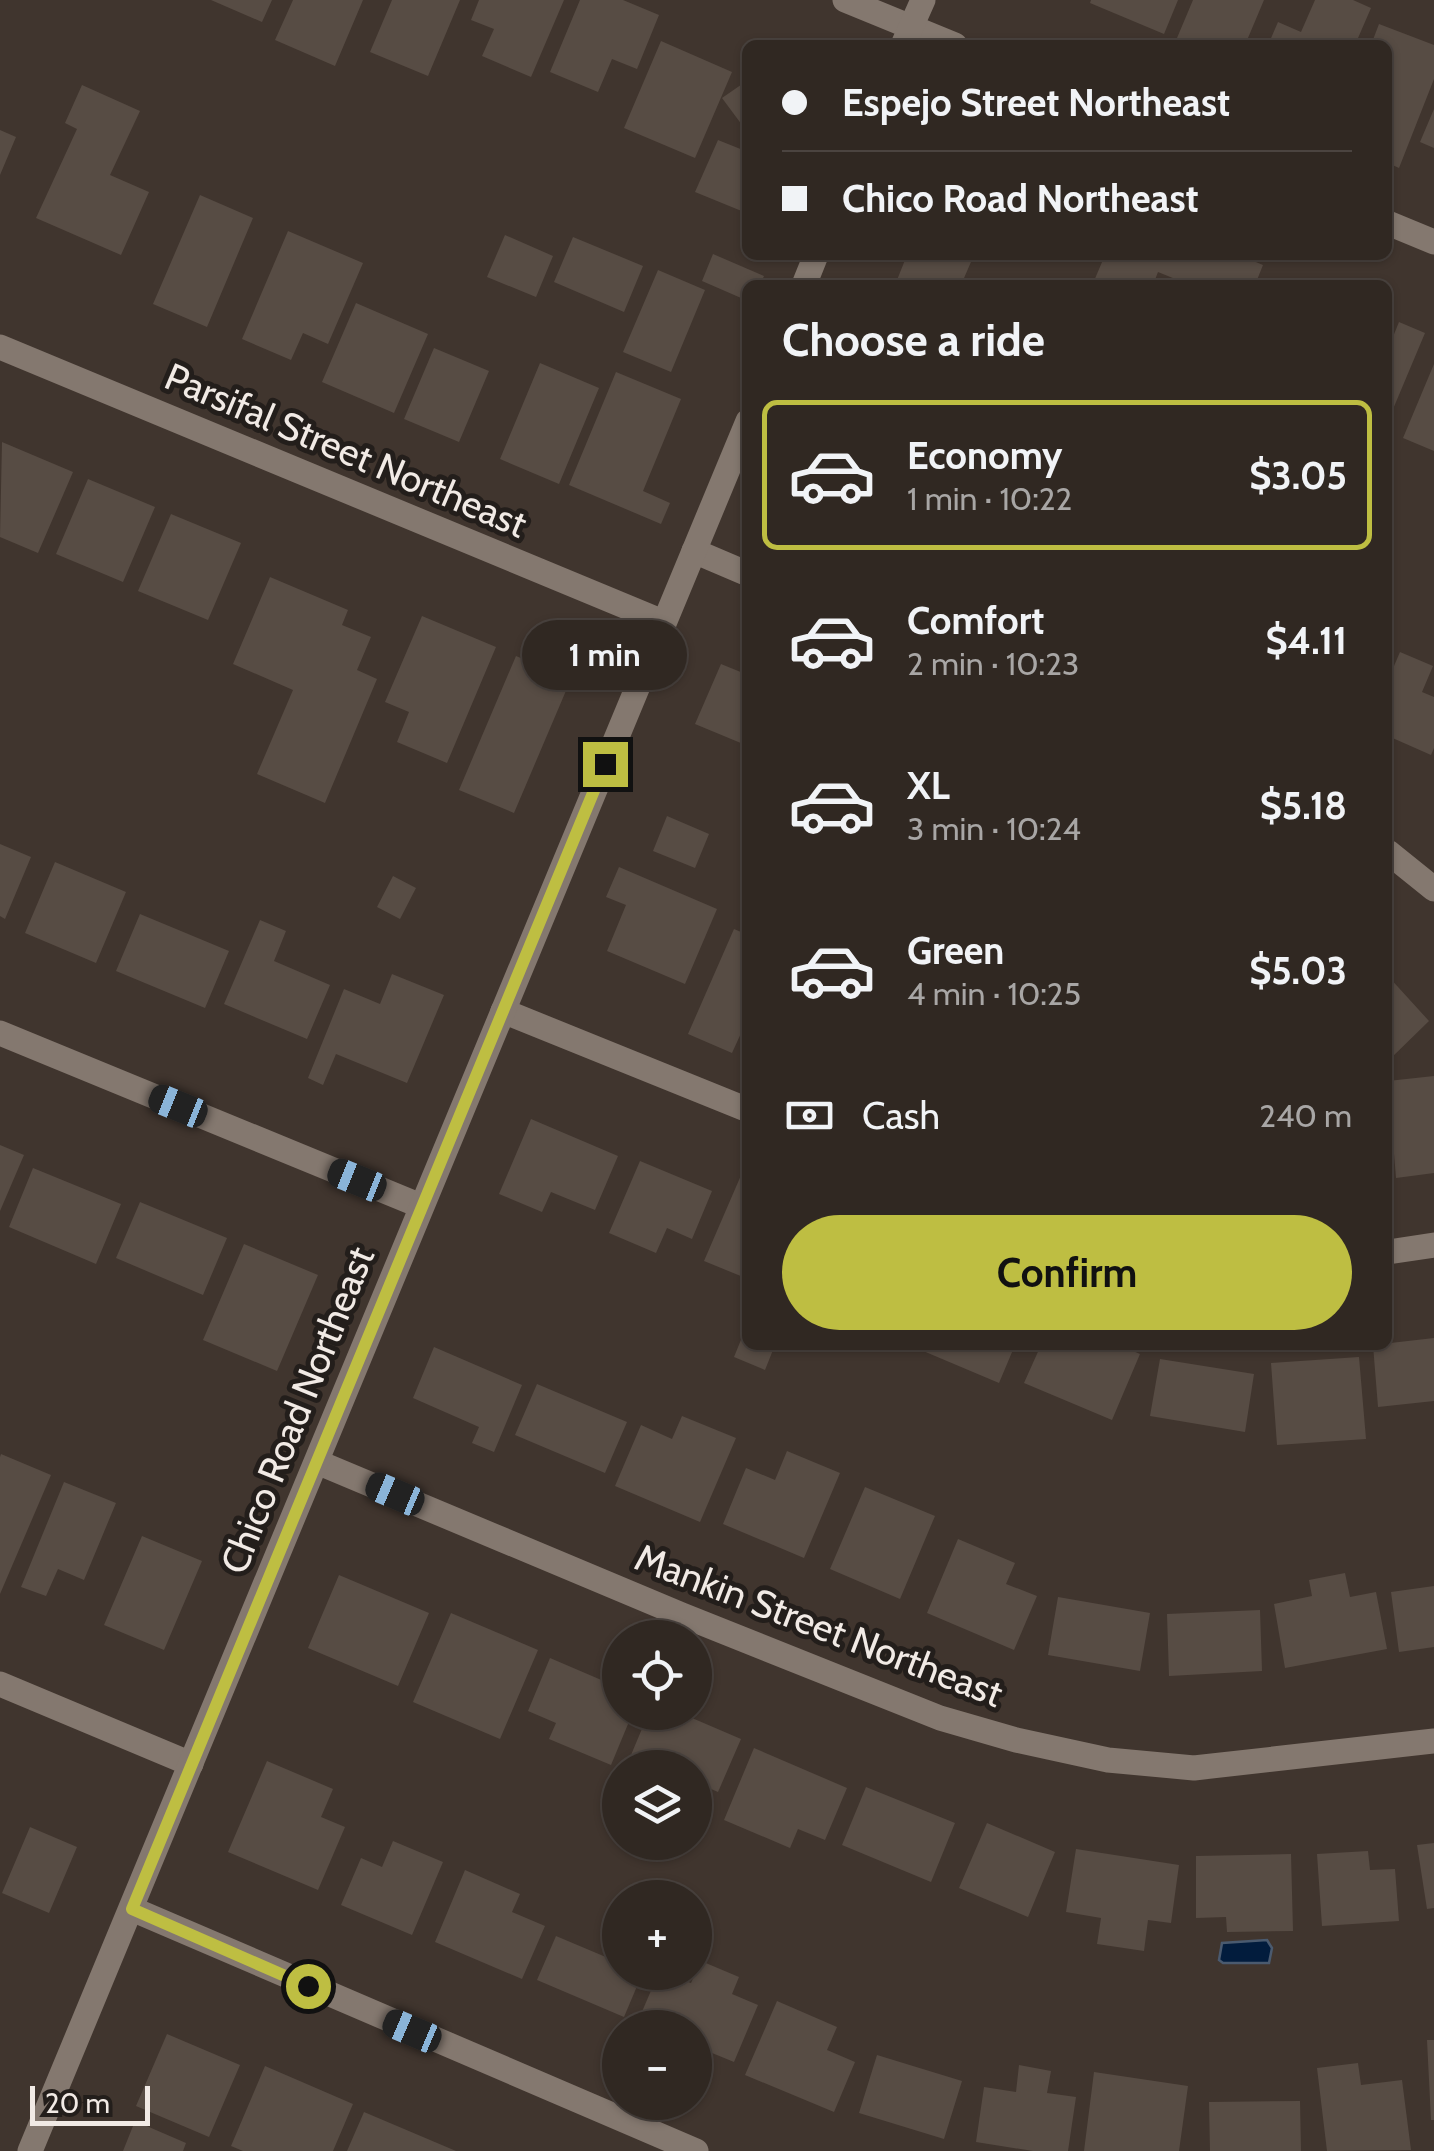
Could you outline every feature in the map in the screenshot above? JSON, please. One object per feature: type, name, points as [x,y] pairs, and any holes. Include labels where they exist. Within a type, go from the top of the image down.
[{"type":"street","points":[[845,0],[907,36],[922,0]]},
{"type":"street","points":[[1392,225],[1434,242]]},
{"type":"street","name":"Parsifal Street Northeast","points":[[0,347],[664,622]]},
{"type":"street","name":"Chico Road Northeast","points":[[30,2151],[742,435]]},
{"type":"street","points":[[694,551],[742,571]]},
{"type":"street","points":[[1392,855],[1434,889]]},
{"type":"street","points":[[503,1011],[742,1108]]},
{"type":"street","points":[[0,1033],[422,1206]]},
{"type":"street","points":[[1392,1251],[1434,1245]]},
{"type":"street","name":"Mankin Street Northeast","points":[[317,1462],[940,1718],[1016,1740],[1108,1760],[1194,1768],[1434,1741]]},
{"type":"street","points":[[0,1684],[191,1764]]},
{"type":"street","points":[[132,1909],[696,2151]]},
{"type":"water","points":[[1267,1940],[1272,1948],[1269,1963],[1219,1960],[1222,1943]]},
{"type":"building","points":[[211,0],[272,0],[262,22]]},
{"type":"building","points":[[293,0],[363,0],[335,66],[275,40]]},
{"type":"building","points":[[392,0],[460,0],[428,76],[370,52]]},
{"type":"building","points":[[479,0],[564,0],[531,77],[482,56],[494,29],[471,20]]},
{"type":"building","points":[[580,0],[623,0],[659,15],[637,69],[612,59],[598,92],[550,72]]},
{"type":"building","points":[[1178,0],[1164,34],[1090,3]]},
{"type":"building","points":[[1193,0],[1264,0],[1247,40],[1177,38]]},
{"type":"building","points":[[1315,0],[1353,0],[1371,8],[1357,40],[1270,40],[1278,22],[1301,32]]},
{"type":"building","points":[[1379,24],[1434,45],[1434,79],[1399,168],[1392,165],[1392,40],[1373,40]]},
{"type":"building","points":[[661,41],[732,72],[695,158],[624,128]]},
{"type":"building","points":[[742,84],[742,125],[722,98]]},
{"type":"building","points":[[82,85],[140,111],[110,175],[149,192],[121,255],[36,218],[77,129],[65,123]]},
{"type":"building","points":[[1434,109],[1434,148],[1420,142]]},
{"type":"building","points":[[0,130],[16,137],[0,175]]},
{"type":"building","points":[[718,140],[742,150],[742,211],[695,192]]},
{"type":"building","points":[[200,195],[253,218],[207,327],[153,304]]},
{"type":"building","points":[[288,231],[363,263],[328,344],[303,333],[291,360],[242,339]]},
{"type":"building","points":[[505,235],[553,256],[536,297],[487,277]]},
{"type":"building","points":[[573,237],[643,266],[624,312],[554,282]]},
{"type":"building","points":[[713,254],[764,276],[762,280],[742,280],[742,298],[702,281]]},
{"type":"building","points":[[905,260],[972,260],[963,280],[897,280]]},
{"type":"building","points":[[1103,260],[1251,260],[1263,265],[1257,280],[1178,280],[1158,272],[1155,280],[1094,280]]},
{"type":"building","points":[[658,270],[705,290],[671,372],[623,352]]},
{"type":"building","points":[[356,303],[428,334],[394,413],[322,382]]},
{"type":"building","points":[[1399,322],[1425,333],[1392,411],[1392,339]]},
{"type":"building","points":[[434,348],[489,371],[459,442],[404,419]]},
{"type":"building","points":[[540,363],[599,388],[559,484],[500,459]]},
{"type":"building","points":[[1434,364],[1434,451],[1403,438]]},
{"type":"building","points":[[616,372],[681,399],[643,491],[670,503],[661,524],[569,485]]},
{"type":"building","points":[[2,442],[73,472],[38,553],[0,537]]},
{"type":"building","points":[[88,479],[155,507],[123,582],[56,554]]},
{"type":"building","points":[[171,514],[241,543],[208,620],[138,591]]},
{"type":"building","points":[[270,577],[348,610],[342,625],[371,637],[357,670],[377,679],[325,803],[257,774],[293,690],[233,664]]},
{"type":"building","points":[[422,616],[496,647],[447,763],[397,742],[409,712],[385,702]]},
{"type":"building","points":[[1400,652],[1433,666],[1422,692],[1434,697],[1431,755],[1392,738],[1392,671]]},
{"type":"building","points":[[516,656],[571,679],[514,813],[459,790]]},
{"type":"building","points":[[721,664],[742,673],[742,744],[695,724]]},
{"type":"building","points":[[667,816],[709,834],[695,868],[653,851]]},
{"type":"building","points":[[0,844],[31,857],[5,919],[0,916]]},
{"type":"building","points":[[55,862],[126,892],[96,963],[25,933]]},
{"type":"building","points":[[619,867],[717,909],[685,984],[607,951],[626,905],[606,897]]},
{"type":"building","points":[[393,876],[416,888],[400,919],[377,907]]},
{"type":"building","points":[[140,914],[229,951],[205,1008],[116,971]]},
{"type":"building","points":[[260,920],[286,931],[274,961],[330,985],[307,1039],[224,1004]]},
{"type":"building","points":[[734,929],[742,932],[742,1031],[732,1053],[688,1034]]},
{"type":"building","points":[[392,974],[444,995],[407,1083],[336,1054],[323,1085],[308,1078],[344,989],[380,1004]]},
{"type":"building","points":[[1392,980],[1429,1021],[1392,1057]]},
{"type":"building","points":[[1434,1076],[1434,1173],[1396,1178],[1392,1081]]},
{"type":"building","points":[[531,1119],[618,1156],[595,1210],[551,1192],[542,1212],[499,1194]]},
{"type":"building","points":[[0,1145],[24,1155],[0,1211]]},
{"type":"building","points":[[640,1161],[712,1191],[692,1239],[667,1228],[656,1253],[609,1233]]},
{"type":"building","points":[[33,1168],[121,1204],[96,1264],[9,1227]]},
{"type":"building","points":[[742,1173],[742,1277],[704,1261]]},
{"type":"building","points":[[140,1202],[227,1238],[203,1295],[116,1258]]},
{"type":"building","points":[[244,1244],[318,1275],[277,1371],[203,1340]]},
{"type":"building","points":[[742,1337],[742,1350],[773,1350],[765,1370],[734,1357]]},
{"type":"building","points":[[1434,1338],[1434,1401],[1378,1407],[1373,1350],[1392,1350],[1392,1343]]},
{"type":"building","points":[[434,1347],[522,1385],[494,1452],[472,1443],[479,1427],[413,1398]]},
{"type":"building","points":[[921,1350],[1013,1350],[999,1383]]},
{"type":"building","points":[[1039,1350],[1131,1350],[1140,1354],[1112,1420],[1024,1383]]},
{"type":"building","points":[[1359,1357],[1366,1439],[1277,1445],[1271,1363]]},
{"type":"building","points":[[1160,1359],[1254,1374],[1245,1432],[1150,1416]]},
{"type":"building","points":[[537,1384],[627,1422],[605,1473],[515,1435]]},
{"type":"building","points":[[682,1416],[736,1438],[700,1522],[615,1486],[641,1425],[672,1439]]},
{"type":"building","points":[[787,1451],[840,1473],[804,1558],[723,1524],[746,1468],[775,1480]]},
{"type":"building","points":[[1,1454],[51,1475],[0,1594],[0,1457]]},
{"type":"building","points":[[64,1482],[116,1503],[84,1580],[58,1569],[46,1596],[21,1587]]},
{"type":"building","points":[[865,1487],[935,1516],[900,1599],[830,1569]]},
{"type":"building","points":[[142,1536],[202,1561],[164,1650],[104,1625]]},
{"type":"building","points":[[958,1539],[1015,1563],[1006,1584],[1037,1596],[1014,1650],[927,1613]]},
{"type":"building","points":[[1345,1573],[1350,1597],[1376,1592],[1387,1649],[1285,1668],[1274,1604],[1312,1596],[1309,1580]]},
{"type":"building","points":[[339,1575],[429,1613],[398,1686],[308,1648]]},
{"type":"building","points":[[1434,1586],[1434,1647],[1399,1652],[1391,1592]]},
{"type":"building","points":[[1058,1597],[1150,1613],[1140,1671],[1048,1655]]},
{"type":"building","points":[[1260,1610],[1262,1671],[1169,1676],[1167,1614]]},
{"type":"building","points":[[451,1613],[538,1650],[500,1739],[413,1702]]},
{"type":"building","points":[[550,1658],[602,1680],[602,1730],[626,1730],[617,1750],[602,1750],[602,1761],[549,1739],[556,1723],[528,1711]]},
{"type":"building","points":[[712,1727],[741,1739],[718,1792],[712,1789],[712,1750],[633,1750],[641,1730],[712,1730]]},
{"type":"building","points":[[754,1748],[847,1788],[825,1840],[798,1829],[790,1848],[724,1820]]},
{"type":"building","points":[[267,1761],[333,1789],[321,1817],[345,1827],[318,1890],[228,1852]]},
{"type":"building","points":[[866,1787],[955,1823],[931,1882],[842,1845]]},
{"type":"building","points":[[987,1823],[1055,1852],[1028,1917],[959,1888]]},
{"type":"building","points":[[30,1827],[77,1847],[49,1913],[2,1893]]},
{"type":"building","points":[[393,1841],[443,1862],[412,1935],[341,1905],[361,1858],[382,1867]]},
{"type":"building","points":[[1434,1843],[1434,1908],[1427,1909],[1417,1845]]},
{"type":"building","points":[[1076,1849],[1179,1865],[1171,1923],[1148,1920],[1144,1951],[1097,1944],[1101,1918],[1066,1912]]},
{"type":"building","points":[[1368,1851],[1370,1870],[1395,1869],[1399,1921],[1322,1926],[1317,1854]]},
{"type":"building","points":[[1291,1854],[1293,1931],[1227,1932],[1226,1917],[1196,1918],[1196,1856]]},
{"type":"building","points":[[465,1870],[520,1894],[512,1912],[545,1926],[522,1979],[435,1942]]},
{"type":"building","points":[[556,1936],[602,1955],[602,1990],[635,1990],[627,2010],[608,2010],[537,1980]]},
{"type":"building","points":[[712,1966],[739,1977],[732,1994],[758,2005],[734,2062],[712,2053],[712,2010],[643,2010],[651,1990],[712,1990]]},
{"type":"building","points":[[777,2001],[837,2027],[827,2050],[855,2062],[834,2112],[745,2075]]},
{"type":"building","points":[[167,2034],[240,2065],[209,2137],[136,2106]]},
{"type":"building","points":[[1427,2040],[1434,2040],[1434,2120],[1431,2120]]},
{"type":"building","points":[[877,2055],[962,2081],[944,2139],[859,2113]]},
{"type":"building","points":[[1358,2063],[1361,2085],[1402,2080],[1411,2150],[1327,2151],[1317,2068]]},
{"type":"building","points":[[1019,2065],[1051,2071],[1047,2093],[1076,2097],[1068,2151],[1033,2151],[976,2142],[984,2087],[1016,2092]]},
{"type":"building","points":[[265,2066],[353,2104],[333,2151],[243,2151],[231,2146]]},
{"type":"building","points":[[1094,2072],[1188,2086],[1179,2151],[1084,2151]]},
{"type":"building","points":[[1300,2101],[1301,2151],[1210,2151],[1209,2102]]},
{"type":"building","points":[[364,2112],[456,2151],[347,2151]]},
{"type":"building","points":[[135,2121],[186,2143],[183,2151],[123,2151]]},
{"type":"route","points":[[308,1986],[132,1909],[605,764]]}]
